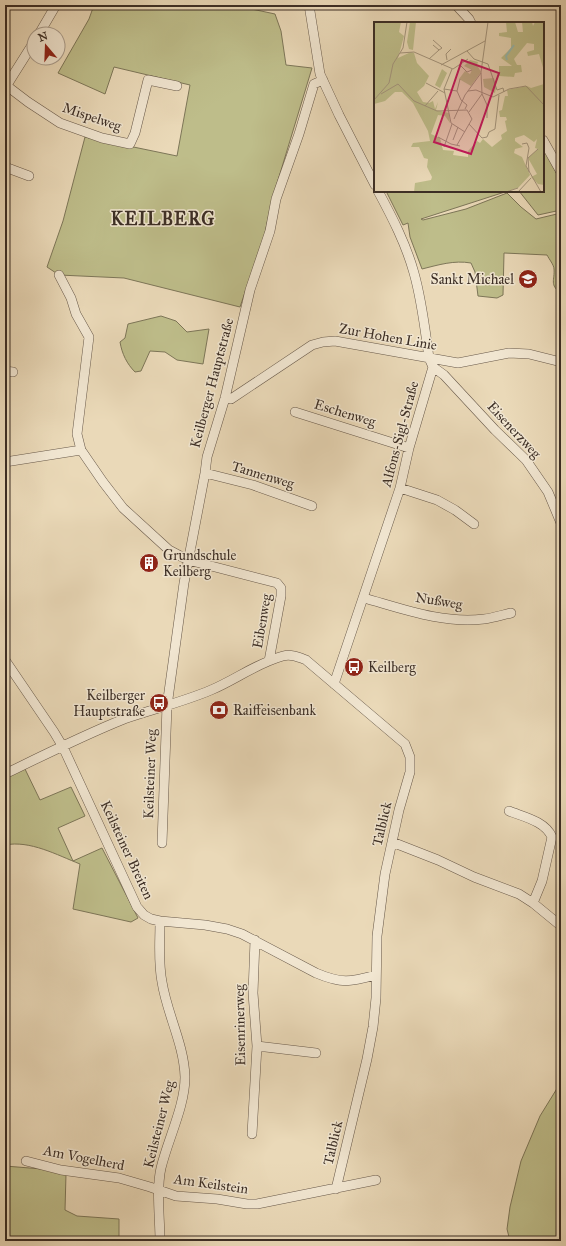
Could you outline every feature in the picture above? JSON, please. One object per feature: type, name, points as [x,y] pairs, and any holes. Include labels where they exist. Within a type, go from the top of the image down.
[{"type":"street","points":[[44,26],[56,5]]},
{"type":"street","points":[[309,5],[322,77],[339,115],[374,183]]},
{"type":"street","points":[[456,5],[470,22]]},
{"type":"street","points":[[6,87],[26,55]]},
{"type":"street","name":"Keilberger Hauptstraße","points":[[167,706],[188,560],[207,457],[225,398],[250,290],[270,231],[276,199],[299,134],[314,84],[322,77]]},
{"type":"street","name":"Mispelweg","points":[[6,87],[60,123],[102,138],[130,144],[135,133],[148,80],[176,86]]},
{"type":"street","points":[[544,142],[561,172]]},
{"type":"street","points":[[5,167],[29,176]]},
{"type":"street","name":"Alfons-Sigl-Straße","points":[[334,684],[400,488],[409,448],[433,367],[429,358],[420,297],[414,272],[398,230],[379,192]]},
{"type":"street","points":[[59,276],[71,298],[76,314],[89,337],[77,434],[82,450],[102,482],[123,508],[169,550],[188,560]]},
{"type":"street","name":"Zur Hohen Linie","points":[[225,398],[231,399],[312,345],[323,342],[335,341],[458,363],[509,353],[529,354],[561,362]]},
{"type":"street","name":"Eisenerzweg","points":[[433,367],[444,375],[495,430],[526,460],[548,492],[561,523]]},
{"type":"street","name":"Eschenweg","points":[[295,412],[409,448]]},
{"type":"street","points":[[5,462],[82,450]]},
{"type":"street","name":"Tannenweg","points":[[205,473],[253,485],[312,506]]},
{"type":"street","points":[[400,488],[437,500],[455,510],[474,524]]},
{"type":"street","name":"Eibenweg","points":[[188,560],[277,583],[281,588],[281,596],[269,660]]},
{"type":"street","name":"Nußweg","points":[[364,598],[429,616],[453,620],[482,620],[511,613]]},
{"type":"street","name":"Talblick","points":[[5,774],[122,720],[212,690],[269,660],[285,656],[296,656],[306,660],[406,744],[410,758],[410,772],[399,810],[380,905],[377,936],[376,998],[373,1027],[336,1189]]},
{"type":"street","name":"Keilsteiner Breiten","points":[[5,660],[63,747],[137,907],[144,915],[151,919],[160,921],[205,925],[227,929],[242,934],[326,977],[340,981],[352,981],[376,975]]},
{"type":"street","name":"Keilsteiner Weg","points":[[162,843],[167,706]]},
{"type":"street","points":[[509,812],[544,825],[549,830],[552,837],[542,881],[533,903]]},
{"type":"street","points":[[392,842],[438,860],[474,877],[519,894],[533,903],[561,926]]},
{"type":"street","name":"Keilsteiner Weg","points":[[160,921],[159,963],[162,983],[182,1054],[185,1077],[183,1096],[161,1169],[159,1191],[160,1241]]},
{"type":"street","name":"Eisenrinerweg","points":[[252,1134],[257,1046],[253,993],[255,940]]},
{"type":"street","points":[[257,1046],[316,1053]]},
{"type":"street","name":"Am Vogelherd","points":[[26,1161],[61,1170],[119,1178],[150,1186],[159,1191]]},
{"type":"street","name":"Am Keilstein","points":[[159,1191],[176,1196],[257,1204],[376,1180]]},
{"type":"shaded area","points":[[94,5],[233,5],[275,14],[281,31],[286,65],[312,68],[272,200],[265,233],[240,307],[124,278],[59,275],[47,267],[63,221],[85,137],[177,156],[190,85],[114,67],[105,94],[58,73],[62,66],[66,66],[66,59],[89,19]]},
{"type":"shaded area","points":[[544,147],[561,181],[561,210],[538,215],[520,192],[544,192]]},
{"type":"shaded area","points":[[386,192],[505,192],[421,219],[423,220],[466,209],[507,193],[536,219],[561,213],[561,293],[554,285],[554,267],[547,255],[504,253],[503,295],[497,298],[478,296],[475,272],[471,263],[452,263],[422,269],[410,237],[408,223],[403,225]]},
{"type":"shaded area","points":[[161,316],[176,321],[187,332],[209,329],[203,364],[177,360],[165,352],[150,351],[141,371],[135,372],[132,369],[127,362],[120,342],[125,338],[128,324]]},
{"type":"shaded area","points":[[24,767],[40,800],[71,787],[85,816],[58,828],[73,861],[102,848],[138,918],[131,922],[73,909],[80,864],[34,846],[14,844],[5,845],[5,776]]},
{"type":"shaded area","points":[[561,1082],[561,1241],[510,1241],[507,1229],[510,1207],[521,1161],[540,1116]]},
{"type":"shaded area","points":[[5,1166],[42,1169],[66,1174],[65,1210],[77,1216],[119,1219],[119,1241],[5,1241]]},
{"type":"place","name":"Sankt Michael","points":[[528,279]]},
{"type":"place","name":"Grundschule Keilberg","points":[[149,563]]},
{"type":"place","name":"Keilberg","points":[[354,667]]},
{"type":"place","name":"Keilberger Hauptstraße","points":[[159,703]]},
{"type":"place","name":"Raiffeisenbank","points":[[219,710]]},
{"type":"district","name":"KEILBERG","points":[[163,219]]}]
